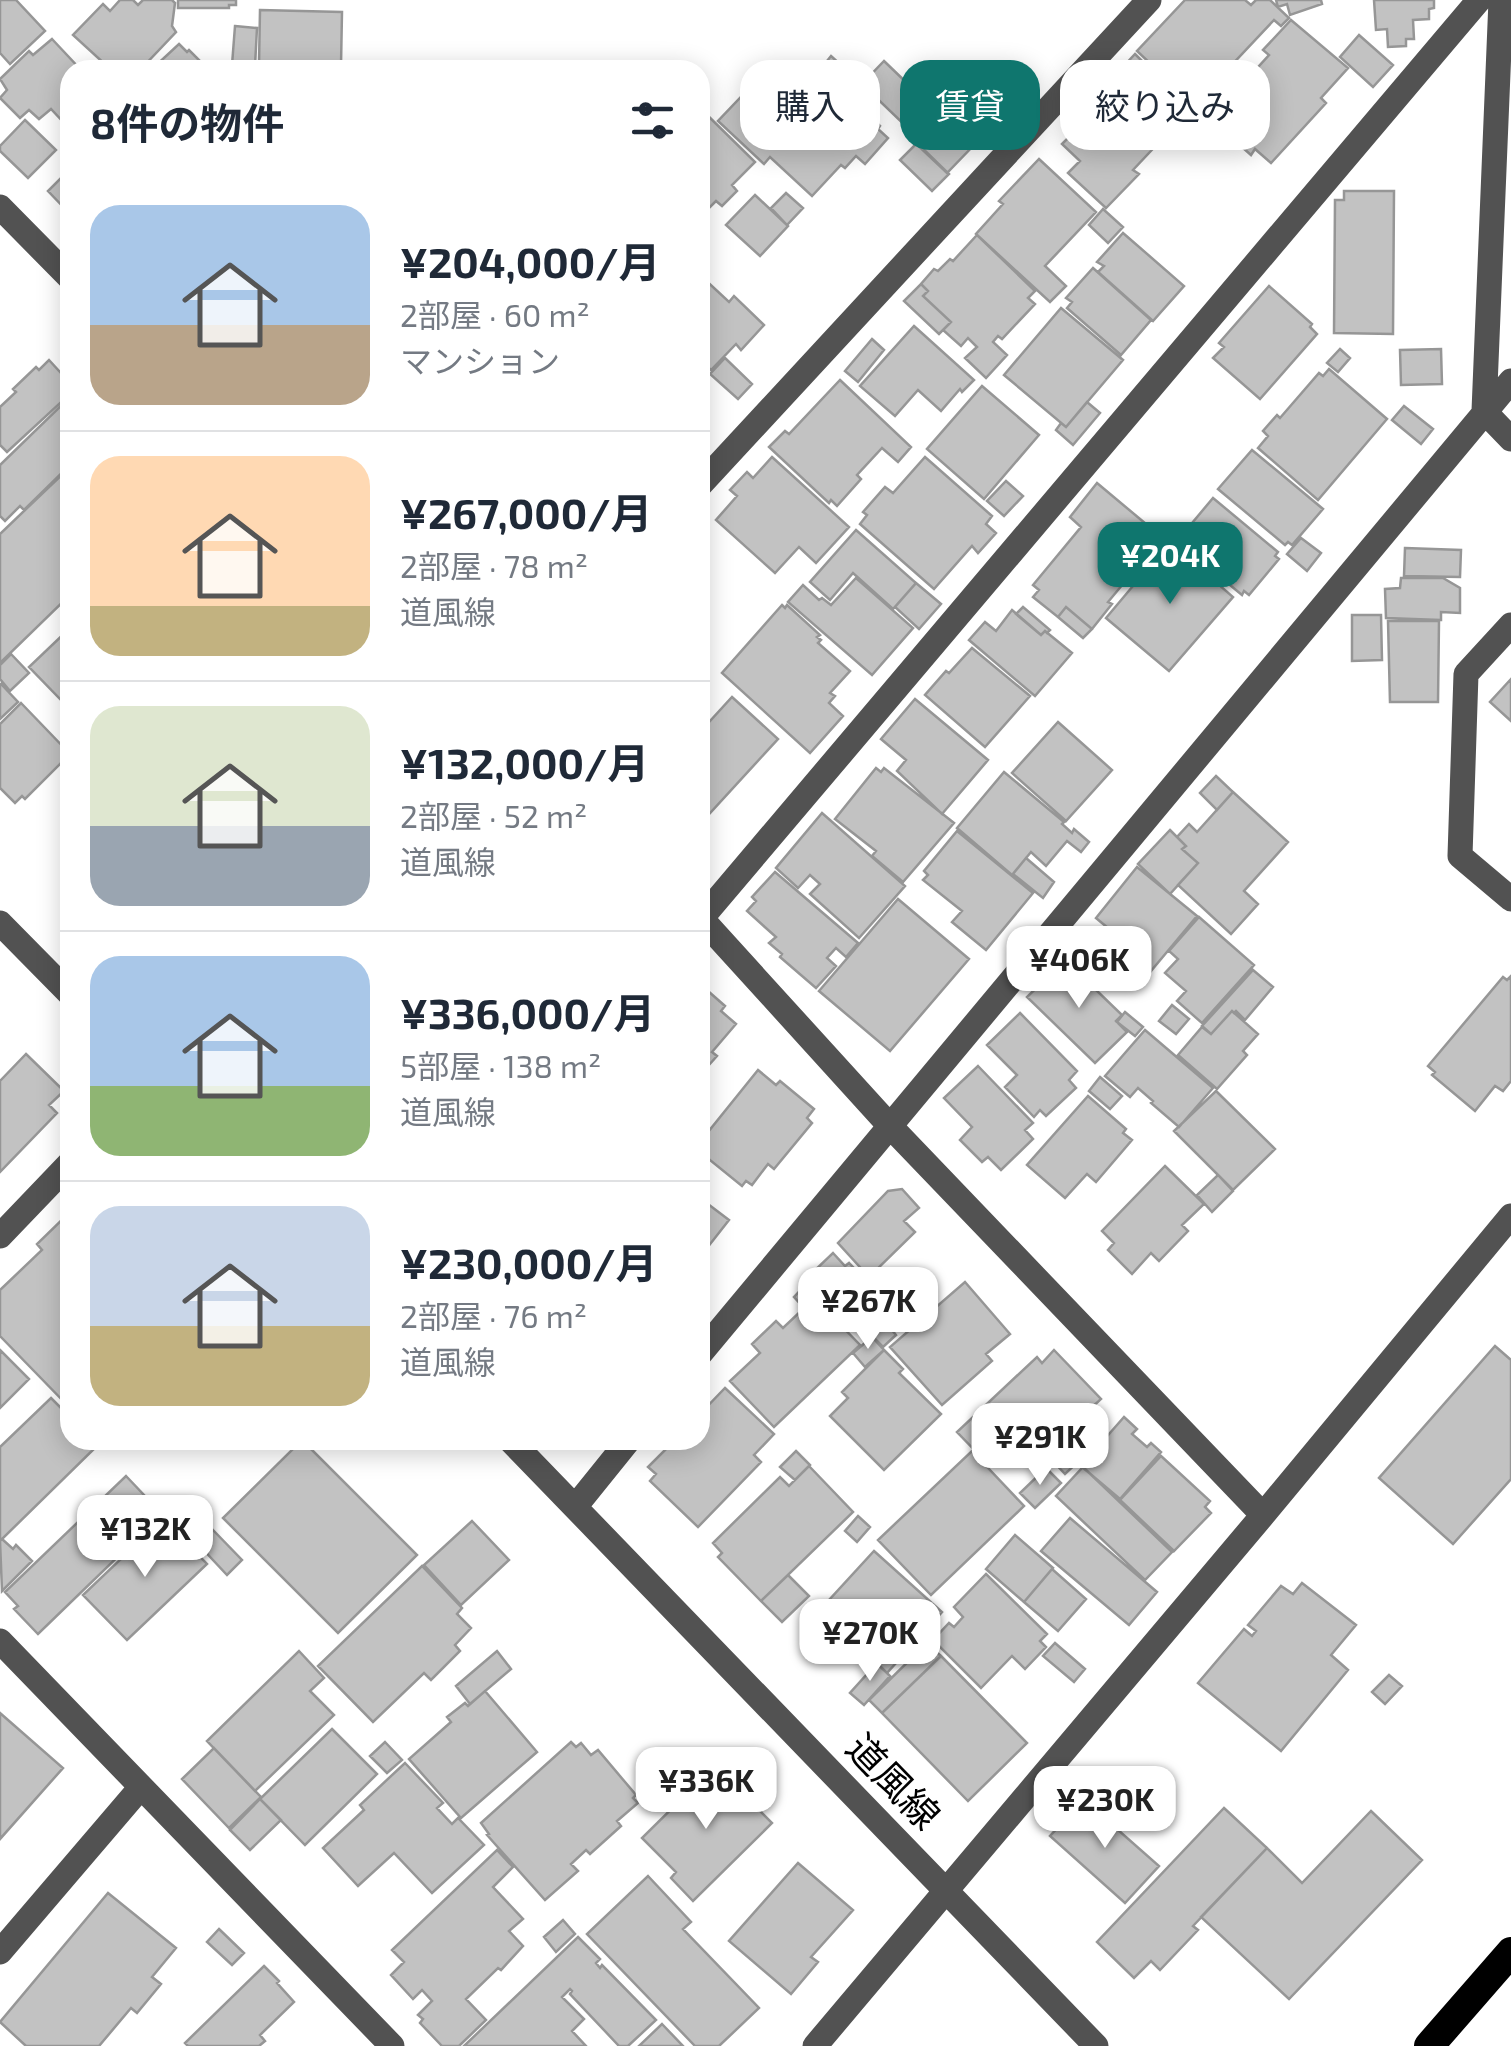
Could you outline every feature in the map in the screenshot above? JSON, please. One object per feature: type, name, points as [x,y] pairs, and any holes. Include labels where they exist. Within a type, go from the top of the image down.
[{"type":"highway","points":[[1428,2046],[1511,1952]]},
{"type":"street","points":[[710,475],[1148,0]]},
{"type":"street","points":[[710,907],[1479,0]]},
{"type":"street","points":[[1501,0],[1484,411],[1511,438]]},
{"type":"street","points":[[0,207],[60,268]]},
{"type":"street","points":[[710,1342],[1511,380]]},
{"type":"street","points":[[1511,625],[1466,674],[1460,856],[1511,899]]},
{"type":"street","points":[[0,923],[60,984]]},
{"type":"street","points":[[710,928],[889,1124],[1262,1515]]},
{"type":"street","points":[[0,1236],[60,1173]]},
{"type":"street","points":[[815,2046],[1511,1216]]},
{"type":"street","name":"道風線","points":[[520,1450],[1096,2046]]},
{"type":"street","points":[[574,1507],[621,1450]]},
{"type":"street","points":[[0,1641],[392,2046]]},
{"type":"street","points":[[0,1952],[141,1787]]},
{"type":"building","points":[[0,0],[16,0],[45,31],[10,64],[0,53]]},
{"type":"building","points":[[120,0],[133,0],[138,5],[143,0],[172,0],[172,26],[176,32],[149,60],[100,60],[73,35],[103,4],[110,11]]},
{"type":"building","points":[[178,0],[236,0],[236,5],[178,8]]},
{"type":"building","points":[[1185,0],[1245,0],[1251,5],[1256,0],[1270,0],[1289,18],[1281,26],[1274,20],[1236,60],[1146,60],[1137,51]]},
{"type":"building","points":[[1276,0],[1321,0],[1322,4],[1290,15],[1287,4],[1278,7]]},
{"type":"building","points":[[1374,0],[1434,0],[1434,8],[1429,9],[1429,19],[1413,20],[1414,39],[1406,39],[1406,46],[1388,47],[1387,29],[1376,30]]},
{"type":"building","points":[[260,10],[342,12],[341,60],[259,60]]},
{"type":"building","points":[[1291,20],[1348,68],[1321,98],[1326,103],[1271,163],[1256,150],[1270,150],[1270,60],[1264,60],[1269,55],[1263,50]]},
{"type":"building","points":[[235,26],[257,28],[255,60],[232,60]]},
{"type":"building","points":[[1359,35],[1393,65],[1373,87],[1340,57]]},
{"type":"building","points":[[52,39],[72,60],[60,60],[60,119],[51,109],[39,119],[29,110],[20,118],[0,98],[7,90],[0,79],[29,51],[33,55]]},
{"type":"building","points":[[179,44],[199,60],[162,60]]},
{"type":"building","points":[[884,61],[900,76],[900,121],[880,101],[880,65]]},
{"type":"building","points":[[740,98],[740,142],[718,121]]},
{"type":"building","points":[[710,118],[755,162],[732,185],[737,191],[722,206],[716,201],[710,207]]},
{"type":"building","points":[[25,120],[56,150],[28,178],[0,151],[0,146]]},
{"type":"building","points":[[880,131],[888,138],[880,147]]},
{"type":"building","points":[[749,150],[877,150],[865,164],[856,156],[845,168],[841,165],[812,196],[770,157],[764,164]]},
{"type":"building","points":[[910,150],[924,150],[949,174],[932,191],[900,160]]},
{"type":"building","points":[[923,150],[969,150],[947,173]]},
{"type":"building","points":[[1068,150],[1152,150],[1133,170],[1139,174],[1106,208],[1068,173],[1080,161]]},
{"type":"building","points":[[1039,159],[1096,212],[1045,266],[1066,286],[1050,302],[976,234],[1003,204],[999,201]]},
{"type":"building","points":[[60,179],[60,204],[48,191]]},
{"type":"building","points":[[1344,191],[1394,191],[1393,334],[1334,333],[1335,200],[1344,200]]},
{"type":"building","points":[[786,193],[803,208],[787,225],[771,208]]},
{"type":"building","points":[[755,195],[788,226],[760,256],[726,225]]},
{"type":"building","points":[[1103,209],[1123,227],[1108,243],[1089,225]]},
{"type":"building","points":[[1123,233],[1184,286],[1153,321],[1098,272],[1104,266],[1097,262]]},
{"type":"building","points":[[977,235],[1035,291],[1028,298],[1035,304],[1002,339],[998,336],[993,342],[1007,355],[986,378],[965,358],[977,347],[968,338],[961,346],[943,330],[951,322],[923,296],[928,291],[921,284],[934,269],[938,271],[950,259],[953,261]]},
{"type":"building","points":[[1093,268],[1151,320],[1121,355],[1067,308],[1072,302],[1066,298]]},
{"type":"building","points":[[710,284],[729,302],[734,296],[764,325],[741,350],[736,344],[711,370]]},
{"type":"building","points":[[921,284],[928,291],[923,296],[951,322],[939,334],[904,301]]},
{"type":"building","points":[[1269,286],[1312,324],[1310,327],[1317,334],[1260,399],[1213,358],[1224,347],[1219,343]]},
{"type":"building","points":[[1061,308],[1123,360],[1066,427],[1004,375]]},
{"type":"building","points":[[914,326],[974,380],[962,392],[960,389],[941,411],[918,390],[895,416],[860,386]]},
{"type":"building","points":[[872,339],[884,350],[858,382],[845,371]]},
{"type":"building","points":[[1340,349],[1350,358],[1338,372],[1327,363]]},
{"type":"building","points":[[1441,349],[1442,384],[1401,385],[1400,350]]},
{"type":"building","points":[[725,358],[752,384],[738,399],[710,374]]},
{"type":"building","points":[[49,360],[60,372],[60,403],[7,452],[0,445],[0,407],[36,367],[39,370]]},
{"type":"building","points":[[1329,369],[1387,419],[1318,500],[1258,448],[1268,436],[1263,431],[1277,415],[1280,418],[1319,373],[1323,376]]},
{"type":"building","points":[[840,380],[911,447],[898,462],[882,448],[857,475],[861,479],[837,506],[769,447],[785,431],[789,434]]},
{"type":"building","points":[[982,386],[1039,435],[984,499],[927,449]]},
{"type":"building","points":[[1087,402],[1100,413],[1073,445],[1056,430],[1061,423],[1066,427]]},
{"type":"building","points":[[1404,406],[1433,429],[1421,444],[1392,420]]},
{"type":"building","points":[[60,407],[60,475],[24,510],[20,506],[5,521],[0,516],[0,465]]},
{"type":"building","points":[[1252,450],[1323,509],[1292,545],[1285,545],[1218,489]]},
{"type":"building","points":[[772,457],[849,527],[816,563],[799,547],[775,573],[716,520],[737,496],[730,490],[747,472],[753,478]]},
{"type":"building","points":[[925,457],[992,516],[986,524],[996,533],[978,553],[972,546],[934,589],[860,524],[867,515],[863,512],[885,487],[893,493]]},
{"type":"building","points":[[60,477],[60,605],[0,663],[0,534]]},
{"type":"building","points":[[1006,481],[1023,496],[1004,516],[987,501]]},
{"type":"building","points":[[1097,483],[1152,529],[1148,534],[1155,540],[1092,629],[1066,607],[1058,617],[1033,597],[1039,590],[1033,585],[1081,527],[1070,517]]},
{"type":"building","points":[[1213,498],[1278,552],[1275,556],[1279,559],[1249,595],[1244,591],[1242,595],[1177,541]]},
{"type":"building","points":[[856,530],[916,583],[893,609],[853,573],[830,600],[810,582]]},
{"type":"building","points":[[1301,538],[1321,553],[1307,571],[1287,554]]},
{"type":"building","points":[[1170,542],[1233,597],[1169,671],[1106,618]]},
{"type":"building","points":[[1405,548],[1461,550],[1460,577],[1404,576]]},
{"type":"building","points":[[856,578],[913,628],[872,675],[788,602],[803,585],[831,605]]},
{"type":"building","points":[[1401,578],[1443,578],[1460,588],[1460,613],[1441,612],[1441,620],[1386,618],[1385,589],[1400,588]]},
{"type":"building","points":[[916,583],[941,604],[919,629],[895,607]]},
{"type":"building","points":[[782,605],[787,605],[820,635],[818,643],[850,671],[830,693],[835,696],[829,703],[843,716],[810,753],[722,673]]},
{"type":"building","points":[[1023,607],[1050,630],[1041,635],[1016,614]]},
{"type":"building","points":[[1066,607],[1092,629],[1083,638],[1058,617]]},
{"type":"building","points":[[1012,610],[1041,635],[1045,631],[1072,653],[1035,696],[969,640],[985,622],[996,631]]},
{"type":"building","points":[[1352,615],[1381,615],[1382,660],[1352,661]]},
{"type":"building","points":[[1388,621],[1439,621],[1438,702],[1390,702]]},
{"type":"building","points":[[60,638],[60,699],[29,667]]},
{"type":"building","points":[[972,648],[1030,696],[985,747],[925,695]]},
{"type":"building","points":[[11,654],[29,673],[10,691],[0,679],[0,665]]},
{"type":"building","points":[[1511,679],[1511,721],[1490,702]]},
{"type":"building","points":[[0,685],[18,702],[0,719]]},
{"type":"building","points":[[732,697],[778,739],[710,813],[710,721]]},
{"type":"building","points":[[915,699],[988,760],[942,814],[897,771],[906,760],[881,739]]},
{"type":"building","points":[[21,703],[60,744],[60,764],[25,799],[22,796],[15,803],[0,788],[0,724]]},
{"type":"building","points":[[1058,722],[1112,770],[1066,821],[1012,773]]},
{"type":"building","points":[[876,768],[881,772],[884,768],[954,823],[903,882],[872,856],[876,851],[835,819]]},
{"type":"building","points":[[1004,772],[1072,833],[1074,829],[1089,842],[1081,852],[1067,841],[1046,866],[1031,852],[1012,875],[957,828]]},
{"type":"building","points":[[1216,776],[1233,792],[1217,810],[1200,793]]},
{"type":"building","points":[[1233,792],[1288,842],[1244,891],[1258,904],[1231,934],[1178,885],[1198,863],[1182,849],[1186,846],[1177,837],[1189,824],[1197,832]]},
{"type":"building","points":[[822,813],[905,886],[859,938],[810,894],[820,884],[810,875],[798,888],[776,868]]},
{"type":"building","points":[[1170,830],[1186,846],[1182,849],[1198,863],[1170,894],[1138,864]]},
{"type":"building","points":[[957,831],[1033,893],[986,950],[952,922],[962,911],[923,880],[928,875],[924,871]]},
{"type":"building","points":[[1026,858],[1054,882],[1043,898],[1013,874]]},
{"type":"building","points":[[1137,867],[1197,916],[1146,977],[1124,959],[1132,948],[1096,918]]},
{"type":"building","points":[[775,872],[858,943],[846,957],[836,948],[827,958],[836,966],[816,988],[780,957],[782,954],[769,943],[776,937],[747,911],[756,901],[752,897]]},
{"type":"building","points":[[898,899],[969,959],[890,1051],[819,991]]},
{"type":"building","points":[[1199,917],[1254,965],[1202,1023],[1177,1001],[1186,991],[1165,973],[1178,959],[1169,951]]},
{"type":"building","points":[[1065,960],[1122,1015],[1116,1021],[1127,1032],[1095,1063],[1027,997]]},
{"type":"building","points":[[1253,970],[1273,987],[1245,1020],[1232,1011],[1211,1034],[1202,1026]]},
{"type":"building","points":[[1511,976],[1511,1081],[1503,1091],[1495,1086],[1475,1111],[1432,1075],[1435,1072],[1428,1066],[1503,977],[1507,980]]},
{"type":"building","points":[[710,993],[725,1006],[721,1011],[736,1024],[712,1052],[717,1056],[710,1064]]},
{"type":"building","points":[[1172,1005],[1189,1019],[1176,1034],[1159,1021]]},
{"type":"building","points":[[1232,1011],[1258,1034],[1243,1051],[1247,1055],[1217,1089],[1178,1055],[1202,1027],[1211,1034]]},
{"type":"building","points":[[1125,1012],[1143,1027],[1135,1036],[1117,1022]]},
{"type":"building","points":[[1020,1013],[1077,1071],[1069,1080],[1076,1088],[1046,1116],[1040,1110],[1034,1117],[1005,1087],[1017,1075],[987,1045]]},
{"type":"building","points":[[1145,1030],[1213,1088],[1179,1127],[1138,1088],[1130,1097],[1105,1076]]},
{"type":"building","points":[[26,1054],[60,1087],[60,1095],[49,1105],[57,1113],[0,1172],[0,1081]]},
{"type":"building","points":[[978,1066],[1033,1123],[1025,1130],[1033,1139],[1001,1170],[988,1157],[982,1162],[960,1140],[972,1127],[944,1098]]},
{"type":"building","points":[[758,1070],[776,1085],[780,1081],[814,1109],[807,1118],[812,1123],[774,1169],[768,1164],[752,1185],[746,1181],[742,1186],[710,1160],[710,1130]]},
{"type":"building","points":[[1100,1077],[1122,1096],[1110,1109],[1089,1091]]},
{"type":"building","points":[[1216,1091],[1275,1149],[1233,1190],[1174,1131]]},
{"type":"building","points":[[1088,1096],[1126,1129],[1123,1133],[1132,1140],[1096,1182],[1087,1174],[1065,1198],[1027,1165]]},
{"type":"building","points":[[1165,1166],[1204,1204],[1182,1225],[1188,1231],[1159,1261],[1151,1253],[1132,1274],[1108,1250],[1114,1243],[1102,1231]]},
{"type":"building","points":[[1218,1175],[1233,1191],[1212,1212],[1197,1195]]},
{"type":"building","points":[[902,1189],[919,1208],[904,1221],[915,1232],[869,1277],[838,1243],[888,1191]]},
{"type":"building","points":[[710,1206],[729,1220],[710,1244]]},
{"type":"building","points":[[60,1222],[60,1398],[0,1336],[0,1290],[42,1250],[37,1244]]},
{"type":"building","points":[[833,1253],[845,1266],[849,1263],[903,1319],[892,1330],[896,1335],[883,1347],[811,1274]]},
{"type":"building","points":[[810,1280],[836,1307],[815,1320],[794,1297]]},
{"type":"building","points":[[965,1282],[1010,1334],[986,1354],[992,1361],[942,1405],[890,1347]]},
{"type":"building","points":[[803,1309],[814,1320],[826,1310],[860,1345],[774,1427],[730,1381],[760,1353],[752,1344],[776,1321],[783,1328]]},
{"type":"building","points":[[872,1337],[884,1350],[865,1367],[853,1353]]},
{"type":"building","points":[[1495,1346],[1511,1360],[1511,1479],[1453,1544],[1379,1478]]},
{"type":"building","points":[[0,1350],[29,1379],[0,1408]]},
{"type":"building","points":[[884,1350],[903,1369],[899,1373],[941,1414],[884,1470],[830,1416],[848,1398],[842,1392]]},
{"type":"building","points":[[1054,1350],[1101,1399],[1039,1457],[1019,1435],[988,1464],[957,1432],[1037,1357],[1042,1363]]},
{"type":"building","points":[[725,1388],[774,1434],[754,1455],[761,1462],[698,1527],[650,1481],[656,1474],[648,1467],[665,1450],[710,1450],[710,1404]]},
{"type":"building","points":[[51,1398],[60,1407],[60,1450],[93,1450],[0,1541],[0,1447]]},
{"type":"building","points":[[1124,1417],[1137,1429],[1132,1434],[1147,1447],[1151,1443],[1161,1452],[1120,1499],[1081,1466]]},
{"type":"building","points":[[1084,1430],[1097,1444],[1065,1474],[1052,1460]]},
{"type":"building","points":[[292,1450],[312,1450],[417,1555],[338,1633],[223,1518]]},
{"type":"building","points":[[796,1451],[810,1465],[795,1480],[780,1467]]},
{"type":"building","points":[[972,1451],[1024,1506],[931,1595],[878,1540]]},
{"type":"building","points":[[1161,1456],[1210,1501],[1205,1507],[1211,1513],[1174,1551],[1120,1500]]},
{"type":"building","points":[[809,1466],[853,1512],[761,1601],[718,1557],[722,1553],[713,1543],[780,1477],[789,1486]]},
{"type":"building","points":[[1083,1467],[1172,1552],[1145,1580],[1056,1496]]},
{"type":"building","points":[[1046,1468],[1061,1483],[1035,1508],[1020,1493]]},
{"type":"building","points":[[126,1476],[162,1514],[38,1634],[14,1609],[18,1606],[5,1592]]},
{"type":"building","points":[[858,1516],[870,1527],[857,1542],[845,1531]]},
{"type":"building","points":[[198,1518],[210,1532],[198,1542],[186,1527]]},
{"type":"building","points":[[1070,1518],[1157,1592],[1129,1625],[1041,1551]]},
{"type":"building","points":[[163,1519],[207,1564],[127,1640],[83,1595]]},
{"type":"building","points":[[472,1521],[509,1560],[461,1605],[424,1565]]},
{"type":"building","points":[[213,1530],[242,1560],[227,1575],[199,1545]]},
{"type":"building","points":[[1015,1535],[1053,1568],[1024,1602],[986,1569]]},
{"type":"building","points":[[0,1541],[13,1549],[16,1545],[32,1561],[2,1591]]},
{"type":"building","points":[[874,1551],[942,1612],[887,1673],[819,1611]]},
{"type":"building","points":[[422,1566],[462,1608],[457,1614],[471,1628],[455,1645],[460,1651],[431,1680],[424,1673],[373,1722],[318,1666]]},
{"type":"building","points":[[1052,1569],[1086,1599],[1058,1631],[1024,1602]]},
{"type":"building","points":[[986,1574],[1047,1634],[1040,1641],[1046,1647],[1025,1669],[1012,1656],[981,1688],[933,1640],[949,1623],[954,1627],[963,1617],[954,1607]]},
{"type":"building","points":[[788,1575],[809,1596],[782,1622],[761,1601]]},
{"type":"building","points":[[1302,1583],[1356,1625],[1331,1655],[1348,1670],[1281,1751],[1198,1683],[1244,1629],[1252,1636],[1256,1631],[1248,1625],[1281,1586],[1293,1594]]},
{"type":"building","points":[[827,1619],[861,1649],[853,1657],[822,1625]]},
{"type":"building","points":[[927,1643],[941,1656],[882,1713],[869,1700]]},
{"type":"building","points":[[1055,1643],[1085,1669],[1074,1682],[1043,1656]]},
{"type":"building","points":[[299,1651],[324,1678],[310,1691],[334,1715],[255,1791],[207,1741]]},
{"type":"building","points":[[497,1651],[511,1669],[470,1704],[456,1686]]},
{"type":"building","points":[[941,1656],[1027,1743],[968,1801],[882,1713]]},
{"type":"building","points":[[877,1663],[890,1676],[864,1705],[850,1693]]},
{"type":"building","points":[[1389,1675],[1402,1686],[1385,1704],[1372,1692]]},
{"type":"building","points":[[485,1691],[537,1752],[461,1818],[409,1759],[451,1722],[447,1717]]},
{"type":"building","points":[[0,1713],[63,1768],[0,1839]]},
{"type":"building","points":[[332,1729],[377,1774],[305,1845],[260,1799]]},
{"type":"building","points":[[385,1742],[402,1760],[387,1773],[370,1756]]},
{"type":"building","points":[[571,1742],[576,1747],[581,1743],[591,1755],[598,1750],[636,1795],[633,1798],[638,1803],[617,1821],[621,1826],[590,1854],[586,1850],[571,1864],[578,1871],[545,1900],[487,1835],[481,1823]]},
{"type":"building","points":[[214,1748],[261,1797],[229,1828],[182,1779]]},
{"type":"building","points":[[405,1763],[443,1803],[437,1808],[452,1824],[458,1818],[484,1845],[432,1893],[394,1853],[358,1886],[323,1848],[364,1810],[360,1805]]},
{"type":"building","points":[[715,1766],[772,1823],[693,1901],[671,1878],[676,1872],[642,1838]]},
{"type":"building","points":[[260,1799],[281,1820],[250,1850],[230,1830]]},
{"type":"building","points":[[1084,1800],[1159,1866],[1125,1903],[1050,1836]]},
{"type":"building","points":[[1224,1808],[1267,1848],[1193,1926],[1198,1930],[1160,1970],[1151,1961],[1134,1978],[1097,1942]]},
{"type":"building","points":[[1371,1811],[1422,1860],[1289,1999],[1201,1917],[1267,1848],[1302,1883]]},
{"type":"building","points":[[497,1850],[513,1867],[493,1887],[523,1919],[509,1931],[523,1946],[466,1999],[486,2020],[459,2046],[442,2046],[420,2023],[423,2019],[418,2015],[432,2001],[422,1990],[413,1999],[391,1975],[404,1962],[392,1950]]},
{"type":"building","points":[[798,1863],[853,1910],[811,1957],[818,1962],[791,1994],[729,1941]]},
{"type":"building","points":[[648,1876],[691,1922],[683,1929],[759,2008],[719,2046],[695,2046],[587,1934]]},
{"type":"building","points":[[108,1893],[176,1948],[152,1977],[161,1984],[137,2013],[131,2008],[99,2046],[26,2046],[0,2022]]},
{"type":"building","points":[[563,1920],[575,1934],[556,1952],[544,1937]]},
{"type":"building","points":[[219,1929],[244,1953],[232,1965],[207,1942]]},
{"type":"building","points":[[578,1937],[600,1959],[596,1963],[600,1968],[602,1965],[656,2020],[628,2046],[619,2046],[570,1994],[570,1989],[562,1997],[584,2019],[572,2031],[586,2046],[464,2046]]},
{"type":"building","points":[[264,1966],[294,2002],[260,2035],[265,2041],[259,2046],[188,2046],[185,2043]]},
{"type":"building","points":[[662,2024],[683,2046],[639,2046]]}]
